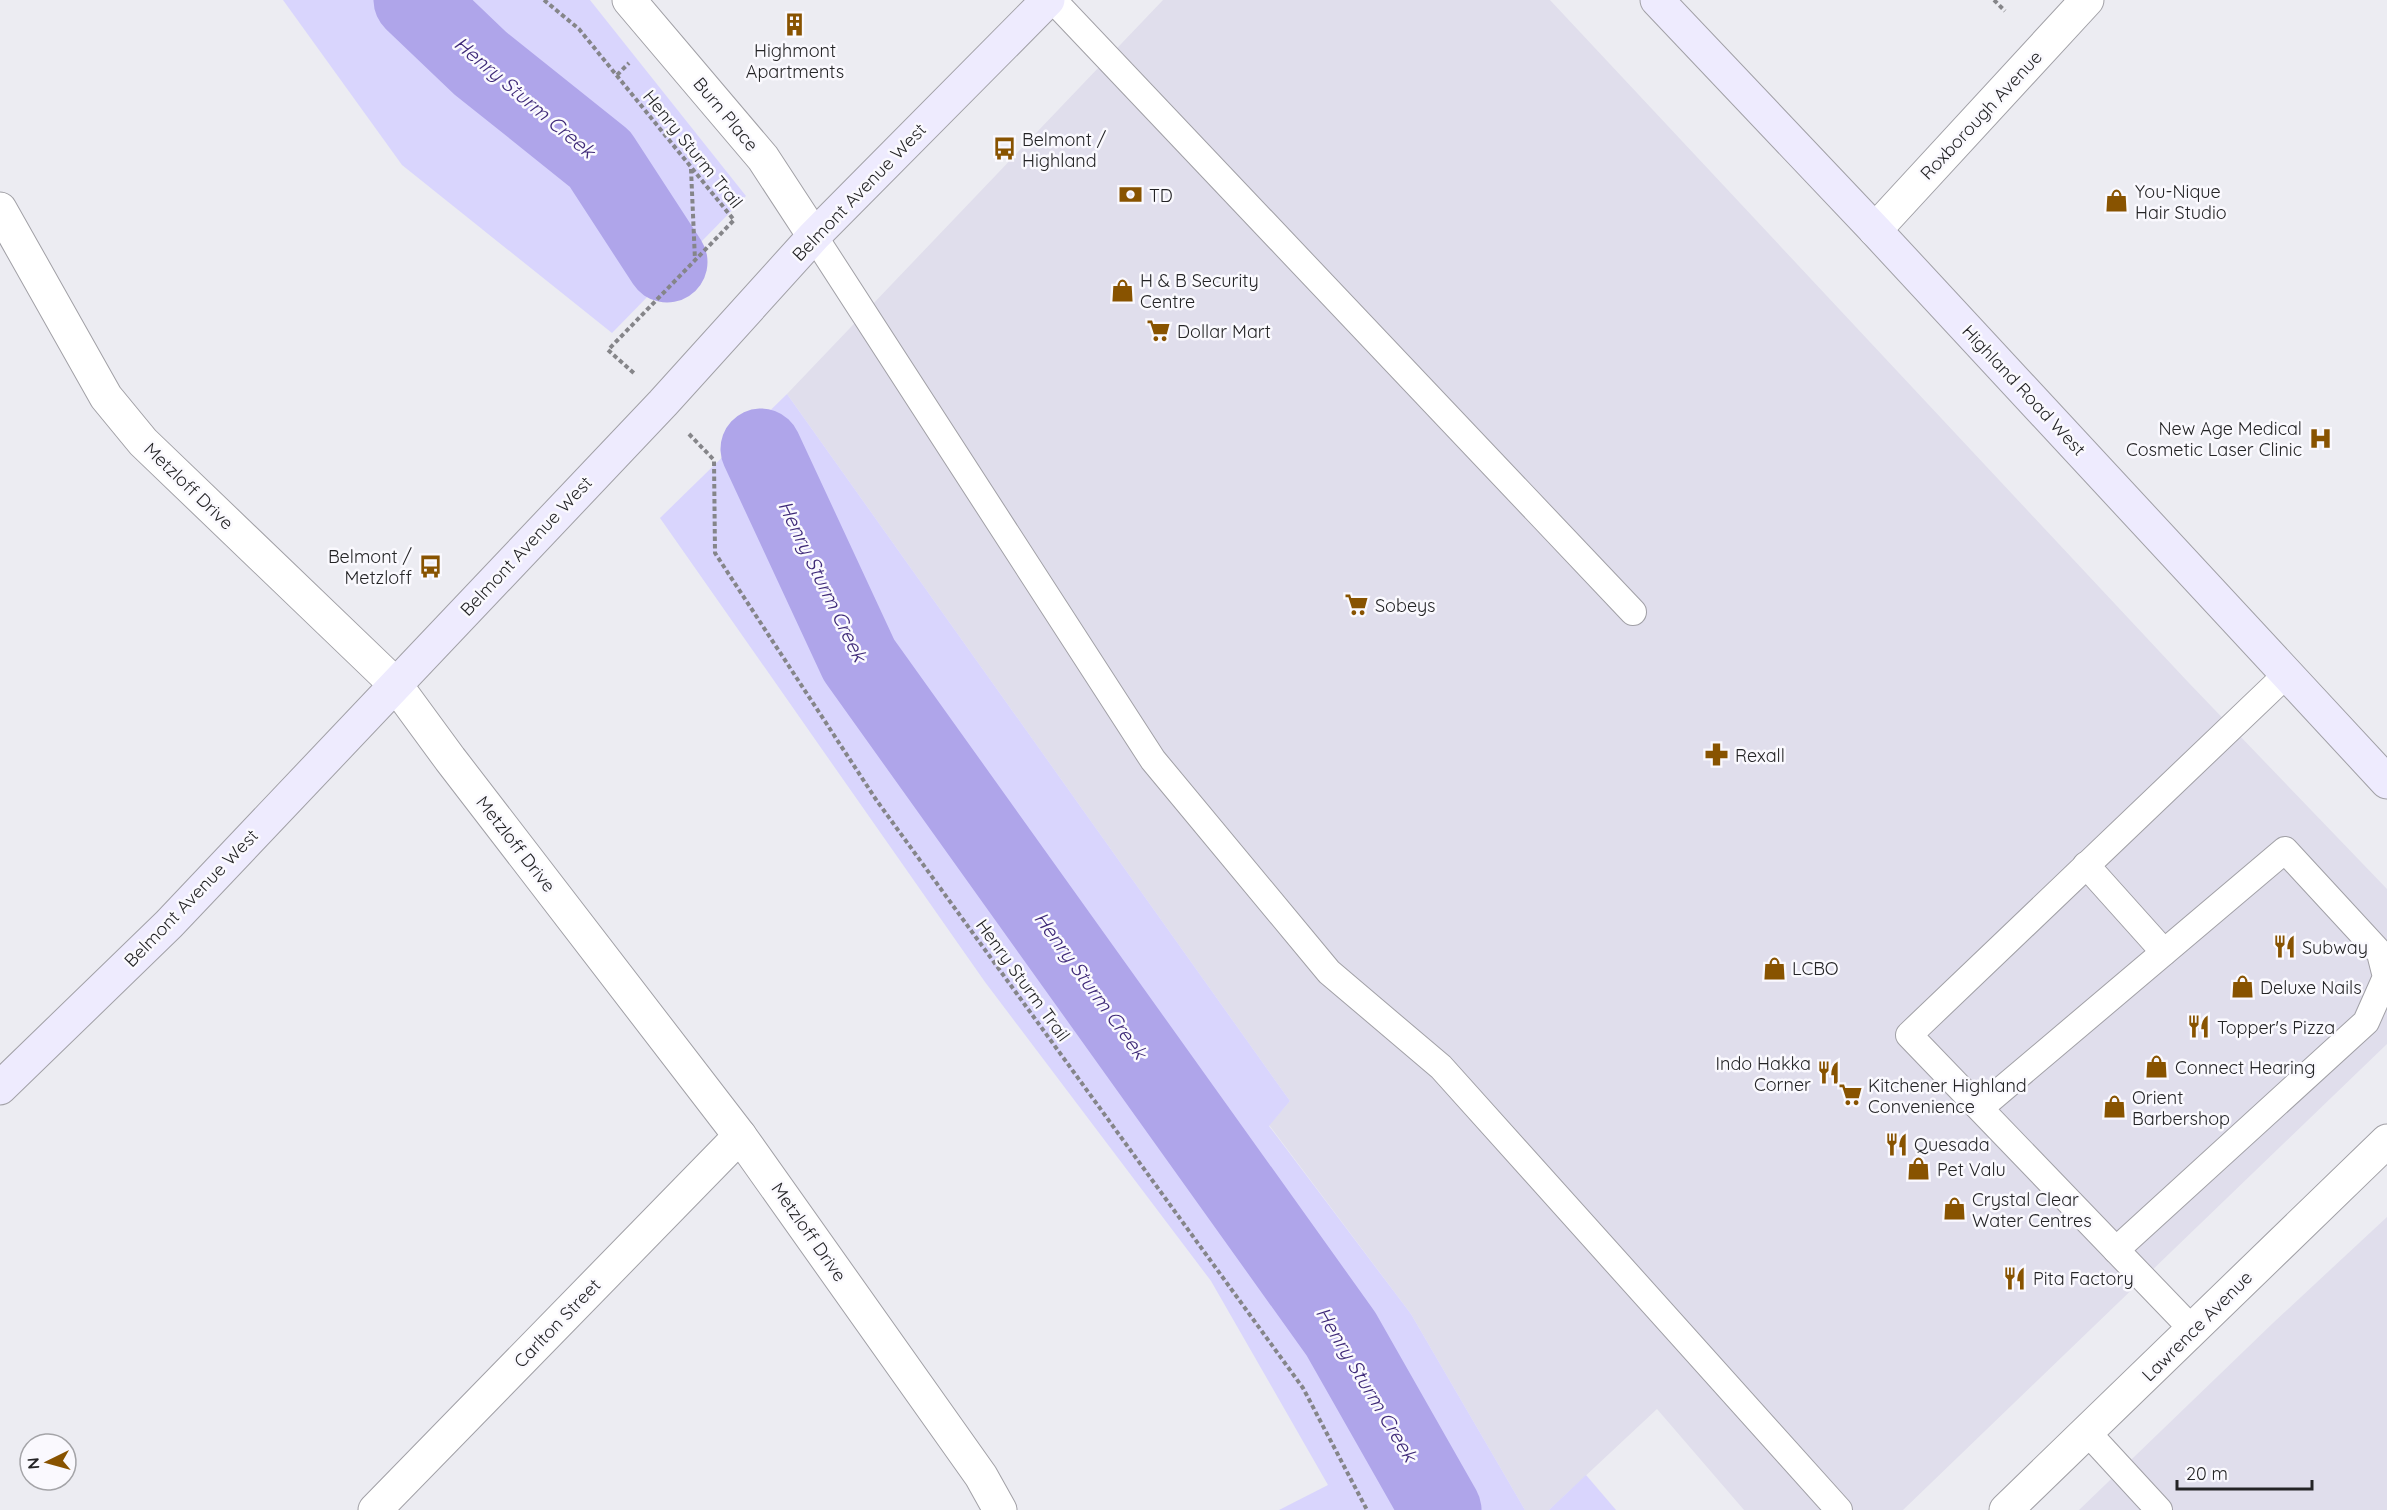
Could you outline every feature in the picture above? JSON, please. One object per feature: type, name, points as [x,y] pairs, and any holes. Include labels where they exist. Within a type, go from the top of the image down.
[{"type":"street","name":"Burn Place","points":[[629,0],[763,158],[814,236]]},
{"type":"street","name":"Belmont Avenue West","points":[[0,1088],[169,924],[663,404],[814,236],[1048,0]]},
{"type":"street","name":"Highland Road West","points":[[1657,0],[1875,230],[2288,673],[2387,783]]},
{"type":"street","name":"Roxborough Avenue","points":[[1875,230],[2087,0]]},
{"type":"street","name":"Metzloff Drive","points":[[0,209],[106,397],[143,442],[395,684],[740,1136],[981,1476],[1000,1510]]},
{"type":"street","name":"Carlton Street","points":[[375,1510],[740,1136]]},
{"type":"street","name":"Lawrence Avenue","points":[[2006,1510],[2387,1142]]},
{"type":"lane","points":[[1053,0],[1633,612]]},
{"type":"lane","points":[[814,236],[1153,760],[1329,972],[1441,1066],[1839,1510]]},
{"type":"lane","points":[[2193,1330],[1909,1035],[2288,673]]},
{"type":"lane","points":[[1980,1108],[2285,850],[2380,953],[2386,977],[2366,1022],[2116,1250]]},
{"type":"lane","points":[[2086,865],[2164,952]]},
{"type":"lane","points":[[2088,1433],[2159,1510]]},
{"type":"path","name":"Henry Sturm Trail","points":[[544,0],[579,29],[734,220],[608,350],[625,363]]},
{"type":"path","points":[[1994,0],[2005,11]]},
{"type":"path","points":[[692,168],[695,260]]},
{"type":"path","name":"Henry Sturm Trail","points":[[705,450],[714,460],[715,553],[877,801],[1303,1388],[1367,1510]]},
{"type":"shaded area","points":[[283,0],[590,0],[746,196],[612,333],[402,165]]},
{"type":"shaded area","points":[[1163,0],[1550,0],[2188,682],[2387,889],[2387,1044],[1903,1510],[1744,1510],[1657,1409],[1549,1510],[1525,1510],[1411,1314],[1269,1125],[1290,1101],[787,394]]},
{"type":"shaded area","points":[[787,394],[1290,1101],[1269,1126],[1411,1314],[1525,1510],[1279,1510],[1328,1485],[1211,1281],[985,982],[660,518]]},
{"type":"shaded area","points":[[2387,1217],[2387,1510],[2079,1510],[2273,1323]]},
{"type":"shaded area","points":[[1586,1475],[1616,1510],[1549,1510]]},
{"type":"waterway","name":"Henry Sturm Creek","points":[[414,0],[480,63],[600,159],[667,262]]},
{"type":"waterway","name":"Henry Sturm Creek","points":[[761,449],[859,660],[1341,1334],[1441,1510]]},
{"type":"place","name":"Highmont Apartments","points":[[795,24]]},
{"type":"place","name":"Belmont / Highland","points":[[1004,149]]},
{"type":"place","name":"TD","points":[[1131,195]]},
{"type":"place","name":"You-Nique Hair Studio","points":[[2117,201]]},
{"type":"place","name":"H & B Security Centre","points":[[1122,290]]},
{"type":"place","name":"Dollar Mart","points":[[1159,331]]},
{"type":"place","name":"New Age Medical Cosmetic Laser Clinic","points":[[2320,438]]},
{"type":"place","name":"Belmont / Metzloff","points":[[430,566]]},
{"type":"place","name":"Sobeys","points":[[1357,605]]},
{"type":"place","name":"Rexall","points":[[1717,755]]},
{"type":"place","name":"Subway","points":[[2284,947]]},
{"type":"place","name":"LCBO","points":[[1774,968]]},
{"type":"place","name":"Deluxe Nails","points":[[2242,987]]},
{"type":"place","name":"Topper's Pizza","points":[[2199,1027]]},
{"type":"place","name":"Connect Hearing","points":[[2157,1067]]},
{"type":"place","name":"Indo Hakka Corner","points":[[1829,1073]]},
{"type":"place","name":"Kitchener Highland Convenience","points":[[1850,1095]]},
{"type":"place","name":"Orient Barbershop","points":[[2114,1107]]},
{"type":"place","name":"Quesada","points":[[1896,1144]]},
{"type":"place","name":"Pet Valu","points":[[1919,1169]]},
{"type":"place","name":"Crystal Clear Water Centres","points":[[1954,1209]]},
{"type":"place","name":"Pita Factory","points":[[2015,1278]]}]
